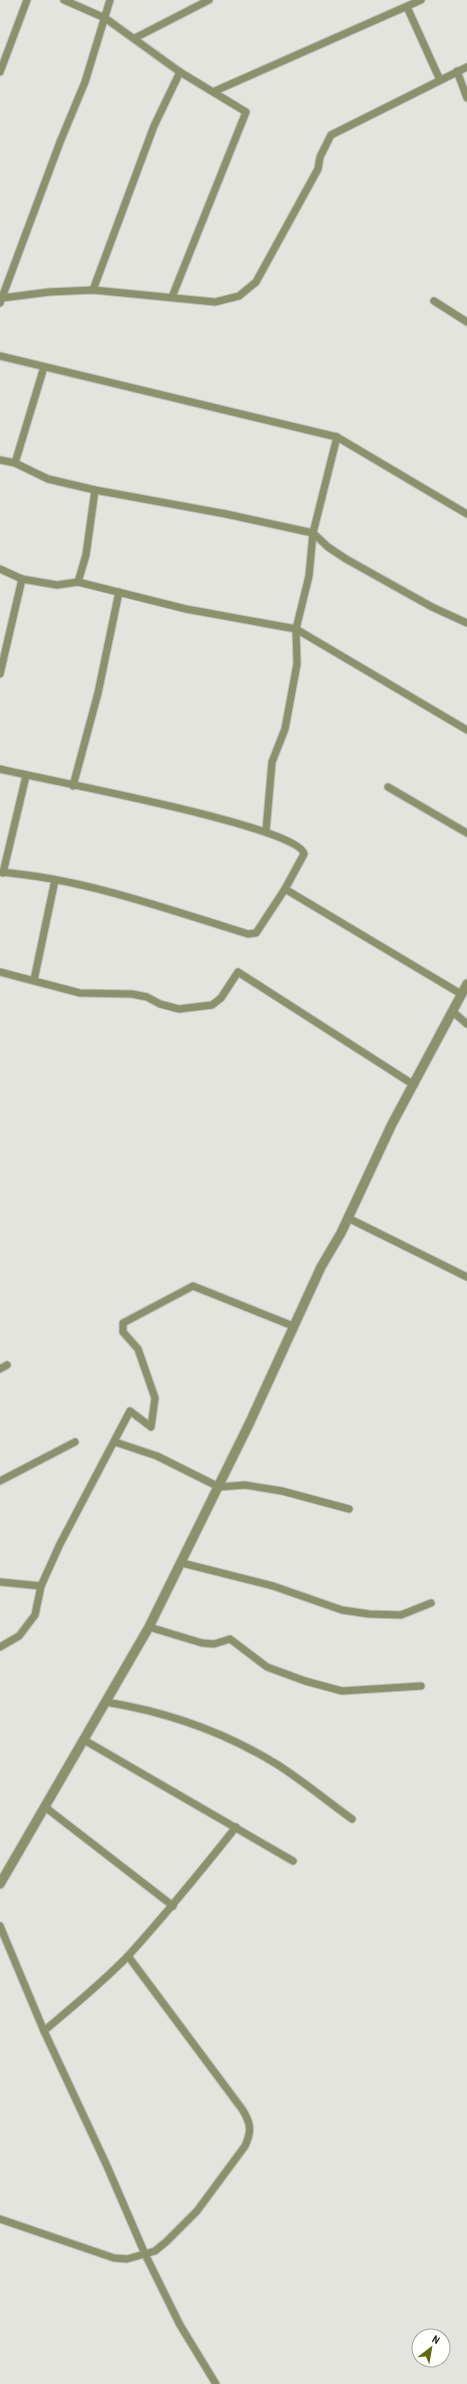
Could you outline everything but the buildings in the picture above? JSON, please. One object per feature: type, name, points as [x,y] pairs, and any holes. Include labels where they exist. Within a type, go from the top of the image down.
[{"type":"street","points":[[0,72],[27,0]]},
{"type":"street","points":[[64,0],[105,18],[135,38],[180,72],[215,91],[246,112],[172,297]]},
{"type":"street","points":[[110,0],[85,82],[60,142],[1,300],[49,292],[92,290],[215,302],[239,296],[256,282],[318,169],[320,157],[331,135],[467,67]]},
{"type":"street","points":[[135,38],[208,0]]},
{"type":"street","points":[[215,91],[421,0]]},
{"type":"street","points":[[407,7],[440,80]]},
{"type":"street","points":[[92,290],[154,126],[180,72]]},
{"type":"street","points":[[457,72],[467,98]]},
{"type":"street","points":[[434,301],[467,322]]},
{"type":"street","points":[[0,356],[337,437],[467,514]]},
{"type":"street","points":[[15,463],[44,367]]},
{"type":"street","points":[[266,831],[272,762],[285,729],[297,664],[296,629],[309,576],[313,533],[337,437]]},
{"type":"street","points":[[0,460],[15,463],[48,479],[95,490],[226,514],[313,533],[328,548],[346,559],[432,607],[467,623]]},
{"type":"street","points":[[78,582],[86,555],[95,490]]},
{"type":"street","points":[[0,569],[22,579],[57,585],[78,582],[186,609],[296,629],[467,730]]},
{"type":"street","points":[[0,674],[22,579]]},
{"type":"street","points":[[73,786],[98,693],[119,592]]},
{"type":"street","points":[[0,769],[26,776],[206,814],[266,831],[294,843],[303,850],[304,854],[285,889],[256,932],[248,934],[122,894],[55,880],[2,873],[26,776]]},
{"type":"street","points":[[388,787],[467,833]]},
{"type":"street","points":[[34,980],[55,880]]},
{"type":"street","points":[[285,889],[461,994]]},
{"type":"street","points":[[0,972],[80,993],[132,994],[147,997],[160,1004],[179,1009],[212,1005],[221,998],[238,972],[414,1085]]},
{"type":"street","points":[[0,1884],[149,1627],[182,1563],[293,1326],[348,1218],[392,1124],[467,984]]},
{"type":"street","points":[[452,1011],[467,1024]]},
{"type":"street","points":[[348,1218],[467,1277]]},
{"type":"street","points":[[0,1647],[18,1636],[35,1615],[41,1586],[60,1544],[130,1411],[151,1427],[155,1398],[138,1349],[123,1332],[123,1323],[193,1286],[293,1326]]},
{"type":"street","points":[[0,1369],[8,1365]]},
{"type":"street","points":[[0,1481],[75,1442]]},
{"type":"street","points":[[115,1442],[157,1456],[219,1486],[245,1485],[282,1491],[349,1509]]},
{"type":"street","points":[[182,1563],[273,1586],[342,1610],[369,1614],[401,1615],[431,1603]]},
{"type":"street","points":[[0,1582],[41,1586]]},
{"type":"street","points":[[149,1627],[202,1643],[214,1644],[230,1640],[267,1667],[305,1681],[342,1691],[422,1686]]},
{"type":"street","points":[[106,1702],[140,1708],[179,1718],[232,1741],[278,1764],[352,1819]]},
{"type":"street","points":[[84,1740],[293,1861]]},
{"type":"street","points":[[45,1807],[173,1906]]},
{"type":"street","points":[[44,2031],[128,1956],[173,1906],[236,1827]]},
{"type":"street","points":[[0,1926],[44,2031],[107,2166],[145,2254],[180,2325],[216,2384]]},
{"type":"street","points":[[0,2219],[114,2258],[127,2259],[145,2254],[155,2251],[166,2242],[197,2211],[245,2146],[251,2126],[242,2109],[128,1956]]}]
